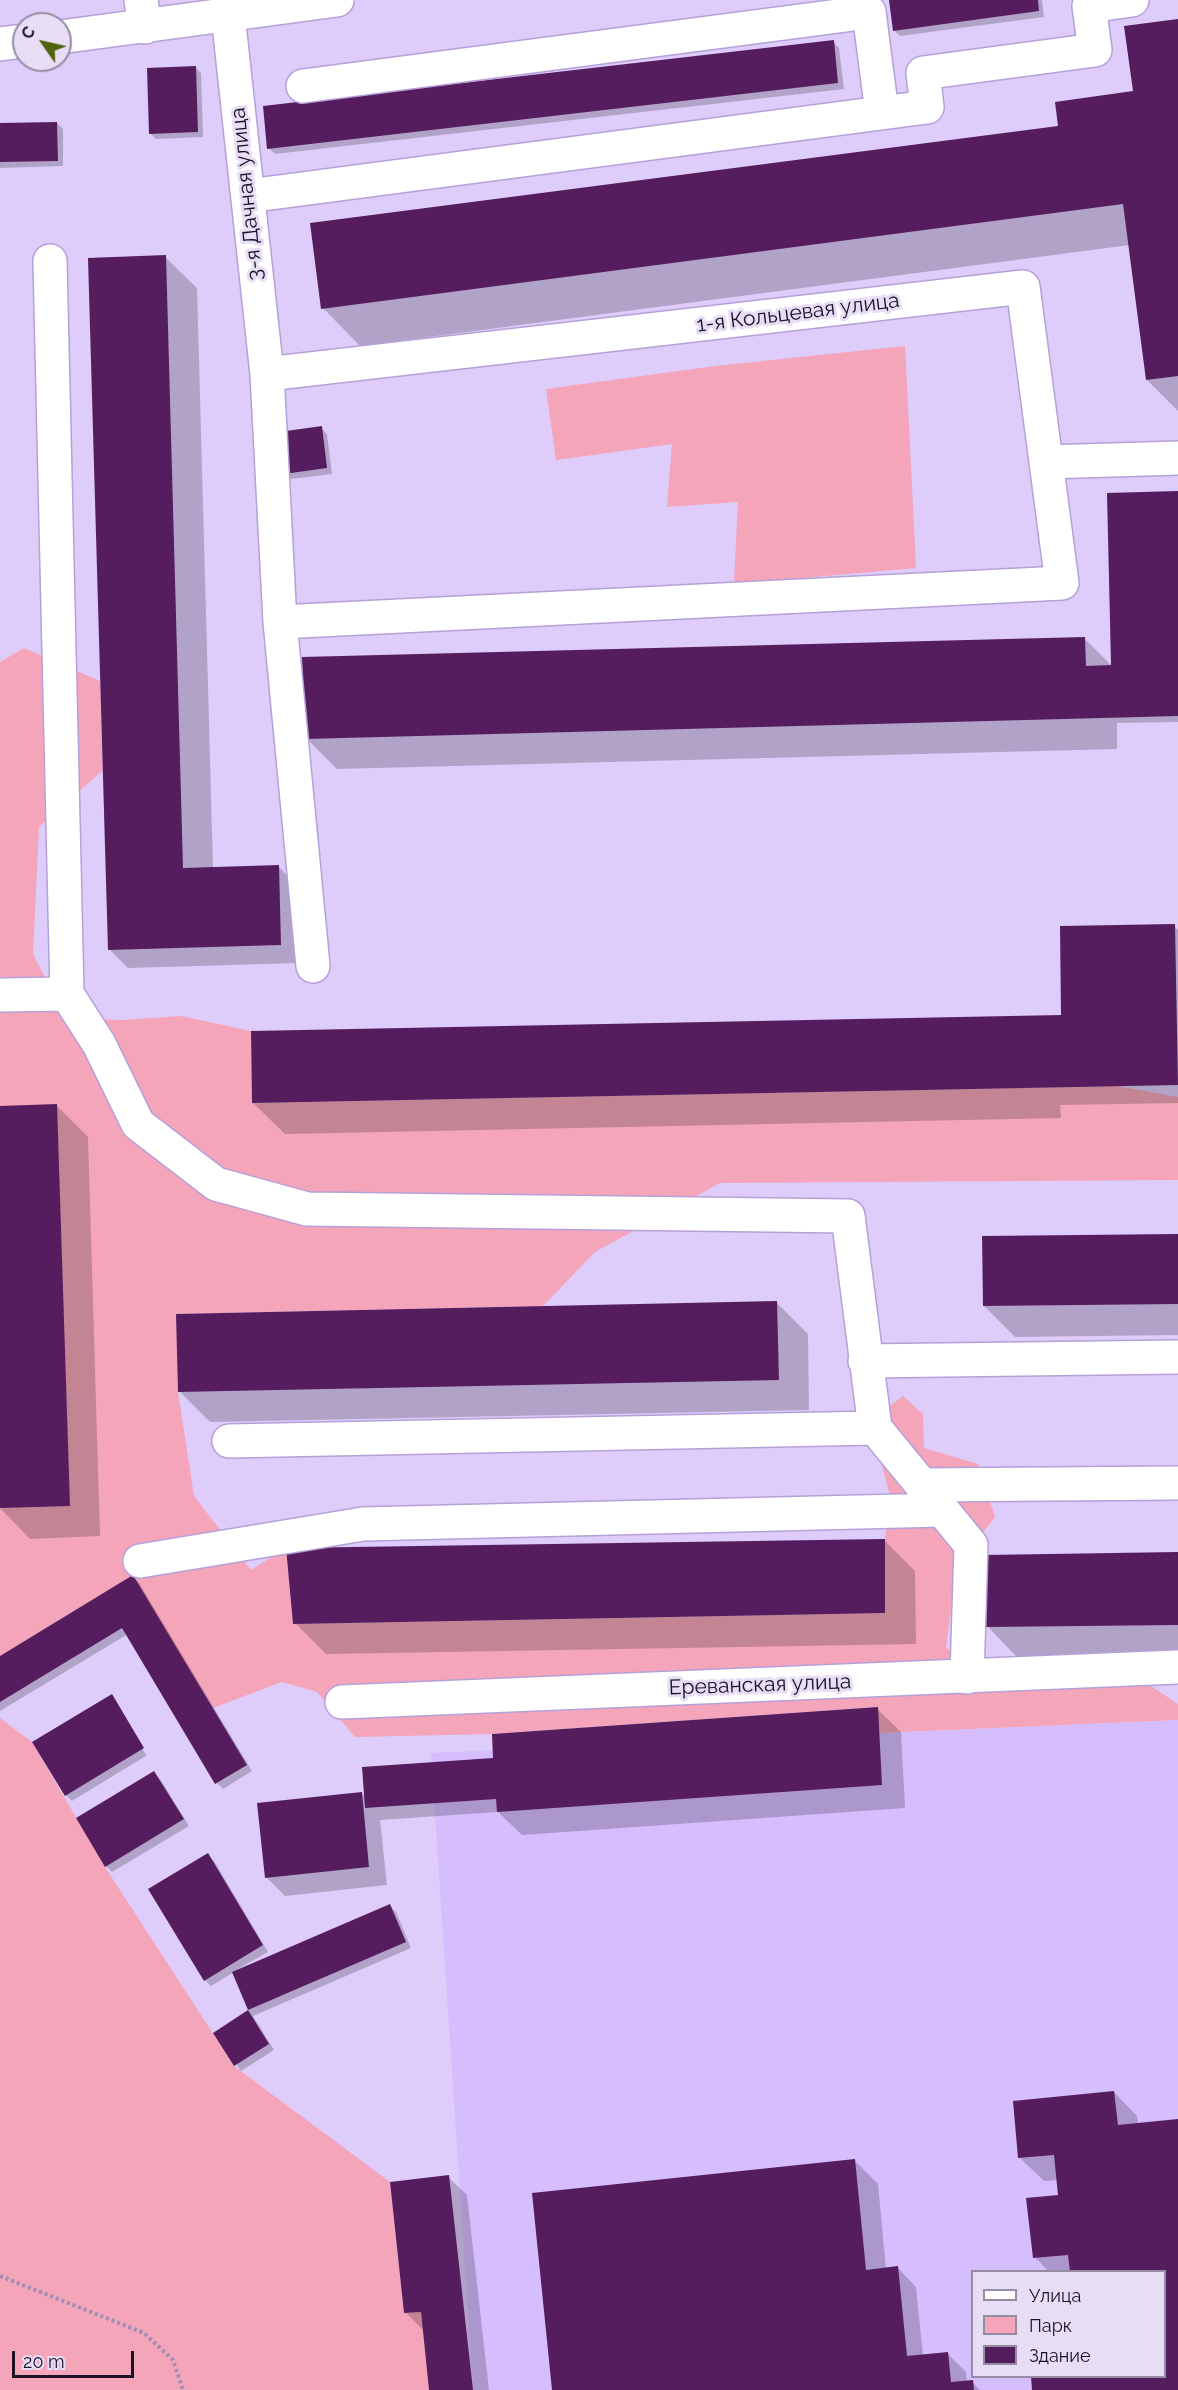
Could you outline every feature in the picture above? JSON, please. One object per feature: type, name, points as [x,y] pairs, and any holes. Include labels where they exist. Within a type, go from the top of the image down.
[{"type":"street","points":[[72,34],[143,14],[228,15],[337,0]]},
{"type":"street","points":[[248,196],[927,107],[923,73],[1095,50],[1089,6],[1132,0]]},
{"type":"street","points":[[303,86],[869,12],[882,113]]},
{"type":"street","name":"3-я Дачная улица","points":[[228,15],[267,374],[280,622],[314,966]]},
{"type":"street","points":[[50,261],[67,994],[99,1044],[138,1124],[216,1184],[307,1209],[848,1216],[874,1428],[971,1545],[967,1677]]},
{"type":"street","name":"1-я Кольцевая улица","points":[[267,374],[1023,287],[1046,462]]},
{"type":"street","points":[[280,622],[1062,583],[1046,462],[1178,458]]},
{"type":"street","points":[[0,995],[67,994]]},
{"type":"street","points":[[865,1361],[1178,1357]]},
{"type":"street","points":[[229,1441],[874,1428]]},
{"type":"street","points":[[140,1561],[363,1524],[932,1498],[1178,1483]]},
{"type":"street","name":"Ереванская улица","points":[[342,1702],[1178,1667]]},
{"type":"path","points":[[0,2276],[144,2333],[173,2360],[183,2390]]},
{"type":"shaded area","points":[[1178,1720],[1178,2390],[473,2390],[431,1753]]},
{"type":"green space","points":[[905,346],[916,568],[734,584],[738,502],[667,507],[672,444],[556,460],[546,389],[715,366]]},
{"type":"green space","points":[[24,648],[100,681],[103,770],[39,827],[33,954],[66,1018],[122,1020],[181,1016],[251,1031],[252,1103],[1117,1086],[1178,1097],[1178,1180],[720,1183],[595,1252],[543,1306],[177,1314],[178,1392],[194,1496],[251,1570],[286,1548],[293,1624],[885,1613],[885,1539],[890,1496],[876,1443],[877,1415],[903,1396],[923,1414],[924,1448],[978,1464],[995,1517],[957,1566],[946,1647],[989,1692],[1148,1684],[1178,1704],[1178,1720],[879,1733],[877,1707],[492,1734],[355,1737],[317,1692],[282,1682],[213,1708],[133,1576],[0,1656],[0,662]]},
{"type":"green space","points":[[0,1718],[32,1742],[105,1867],[234,2066],[390,2182],[404,2313],[421,2312],[429,2390],[0,2390]]},
{"type":"building","points":[[889,0],[1038,0],[1039,11],[893,31]]},
{"type":"building","points":[[1178,19],[1178,376],[1146,380],[1123,204],[321,309],[310,223],[1058,126],[1055,102],[1133,91],[1124,26]]},
{"type":"building","points":[[834,40],[838,83],[267,149],[263,106]]},
{"type":"building","points":[[196,66],[198,132],[149,134],[147,68]]},
{"type":"building","points":[[57,122],[58,161],[0,162],[0,123]]},
{"type":"building","points":[[166,255],[183,868],[279,865],[281,945],[108,950],[88,258]]},
{"type":"building","points":[[322,426],[327,468],[284,474],[279,432]]},
{"type":"building","points":[[1178,491],[1178,716],[305,739],[302,657],[1085,637],[1086,666],[1111,665],[1107,493]]},
{"type":"building","points":[[1175,924],[1178,1085],[252,1103],[251,1031],[1061,1015],[1060,926]]},
{"type":"building","points":[[57,1104],[70,1506],[0,1508],[0,1106]]},
{"type":"building","points":[[1178,1234],[1178,1304],[983,1306],[982,1236]]},
{"type":"building","points":[[777,1301],[779,1380],[178,1392],[176,1314]]},
{"type":"building","points":[[885,1539],[885,1613],[293,1624],[286,1548]]},
{"type":"building","points":[[1178,1552],[1178,1625],[986,1627],[985,1555]]},
{"type":"building","points":[[133,1575],[247,1765],[215,1784],[122,1628],[0,1702],[0,1656]]},
{"type":"building","points":[[112,1694],[144,1748],[65,1796],[32,1742]]},
{"type":"building","points":[[878,1707],[882,1785],[497,1812],[496,1799],[365,1808],[362,1767],[493,1758],[492,1734]]},
{"type":"building","points":[[154,1771],[184,1819],[105,1867],[76,1818]]},
{"type":"building","points":[[362,1792],[369,1867],[265,1878],[257,1803]]},
{"type":"building","points":[[208,1853],[263,1945],[204,1981],[148,1889]]},
{"type":"building","points":[[390,1904],[406,1942],[248,2010],[232,1972]]},
{"type":"building","points":[[248,2010],[269,2044],[234,2066],[213,2033]]},
{"type":"building","points":[[1114,2091],[1118,2125],[1178,2119],[1178,2390],[1032,2390],[1031,2378],[1166,2378],[1166,2270],[1070,2270],[1068,2255],[1033,2258],[1026,2198],[1058,2195],[1054,2155],[1018,2158],[1013,2101]]},
{"type":"building","points":[[855,2159],[866,2270],[898,2266],[907,2356],[948,2352],[951,2382],[973,2380],[974,2390],[552,2390],[532,2193]]},
{"type":"building","points":[[449,2175],[473,2390],[429,2390],[421,2312],[404,2313],[390,2182]]}]
